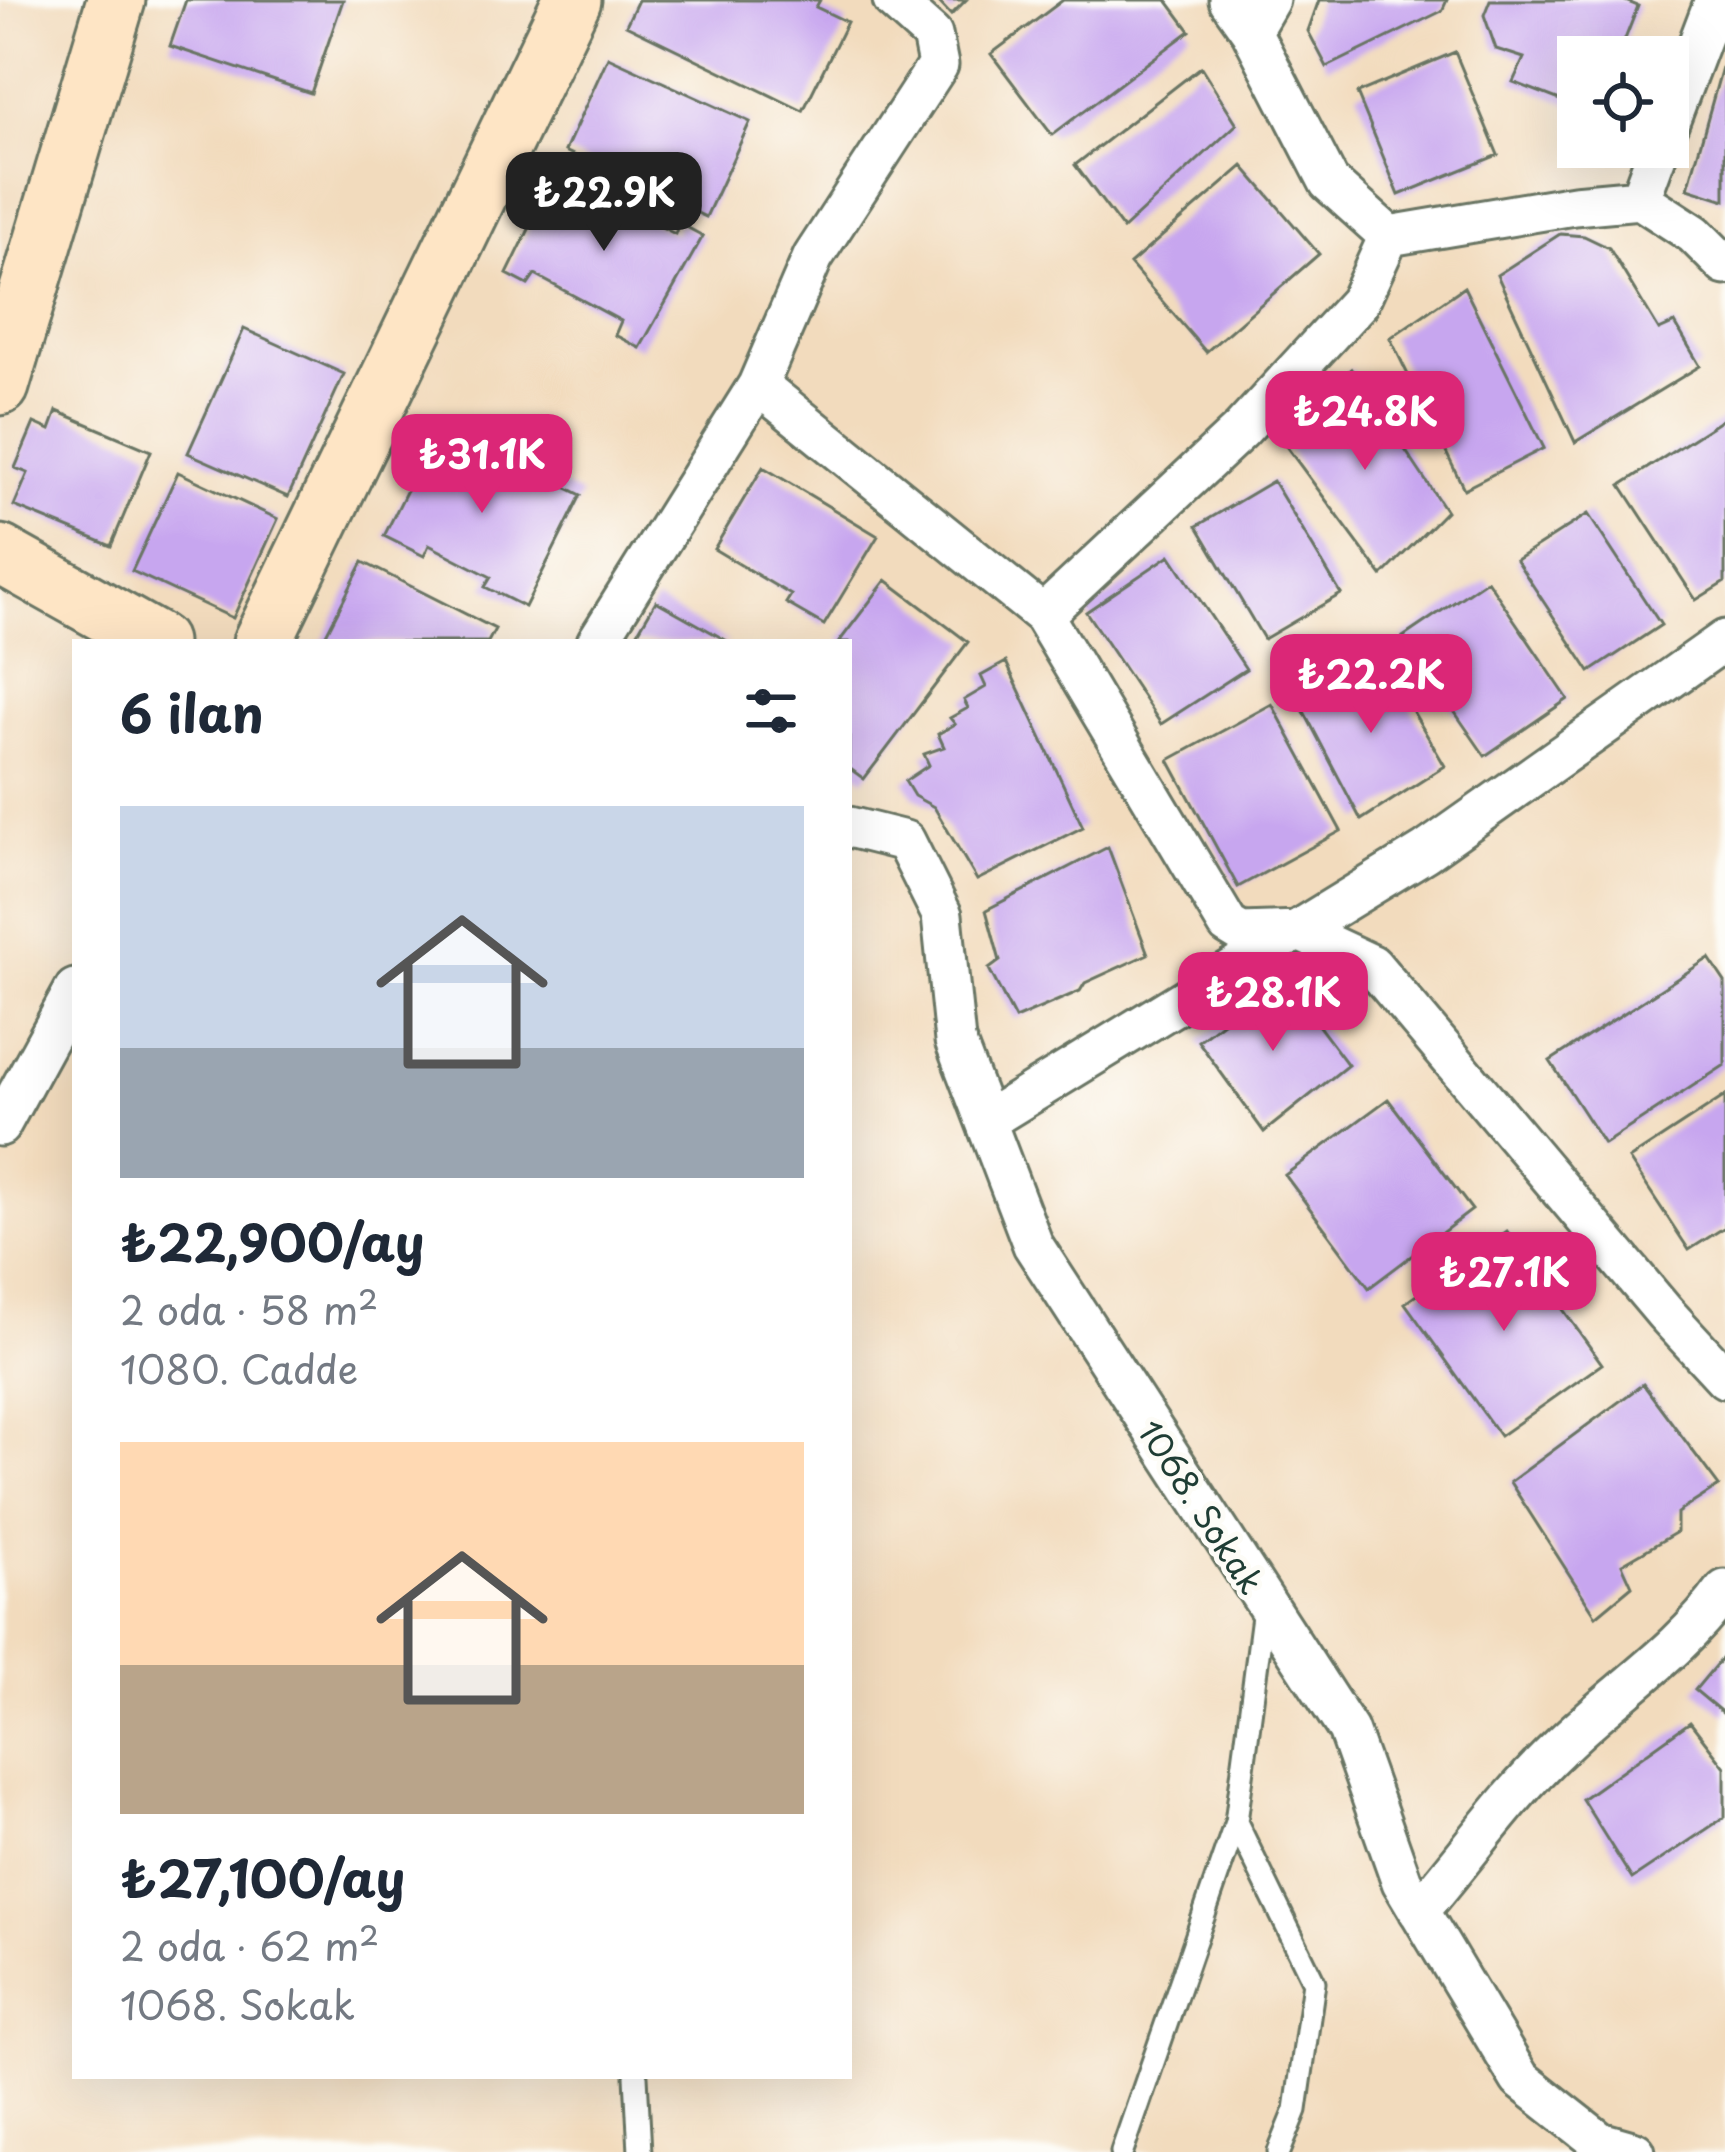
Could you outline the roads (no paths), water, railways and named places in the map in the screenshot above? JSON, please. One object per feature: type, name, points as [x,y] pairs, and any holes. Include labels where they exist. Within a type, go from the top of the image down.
[{"type":"street","points":[[0,386],[116,0]]},
{"type":"street","points":[[263,639],[572,0]]},
{"type":"street","points":[[599,639],[758,385],[813,257],[938,64],[932,35],[893,0]]},
{"type":"street","points":[[1689,69],[1715,0]]},
{"type":"street","points":[[1250,10],[1329,182],[1389,236]]},
{"type":"street","points":[[1640,199],[1652,168]]},
{"type":"street","points":[[1389,236],[1574,205],[1640,199],[1694,234],[1725,265]]},
{"type":"street","points":[[1043,615],[1241,430],[1359,302],[1389,236]]},
{"type":"street","points":[[758,385],[1043,615],[1228,925],[1241,933],[1299,932],[1372,965],[1725,1378]]},
{"type":"street","points":[[0,554],[153,639]]},
{"type":"street","points":[[986,1120],[1425,852],[1725,640]]},
{"type":"street","name":"1068. Sokak","points":[[852,827],[905,842],[942,915],[955,1041],[1033,1245],[1348,1730],[1402,1882],[1419,1911],[1520,2079],[1600,2142],[1635,2152]]},
{"type":"street","points":[[0,1126],[72,994]]},
{"type":"street","points":[[1419,1911],[1557,1749],[1704,1620],[1725,1590]]},
{"type":"lane","points":[[1122,2152],[1236,1822],[1265,1602]]},
{"type":"lane","points":[[1236,1822],[1314,1982],[1296,2110],[1280,2152]]},
{"type":"lane","points":[[636,2079],[640,2152]]}]
